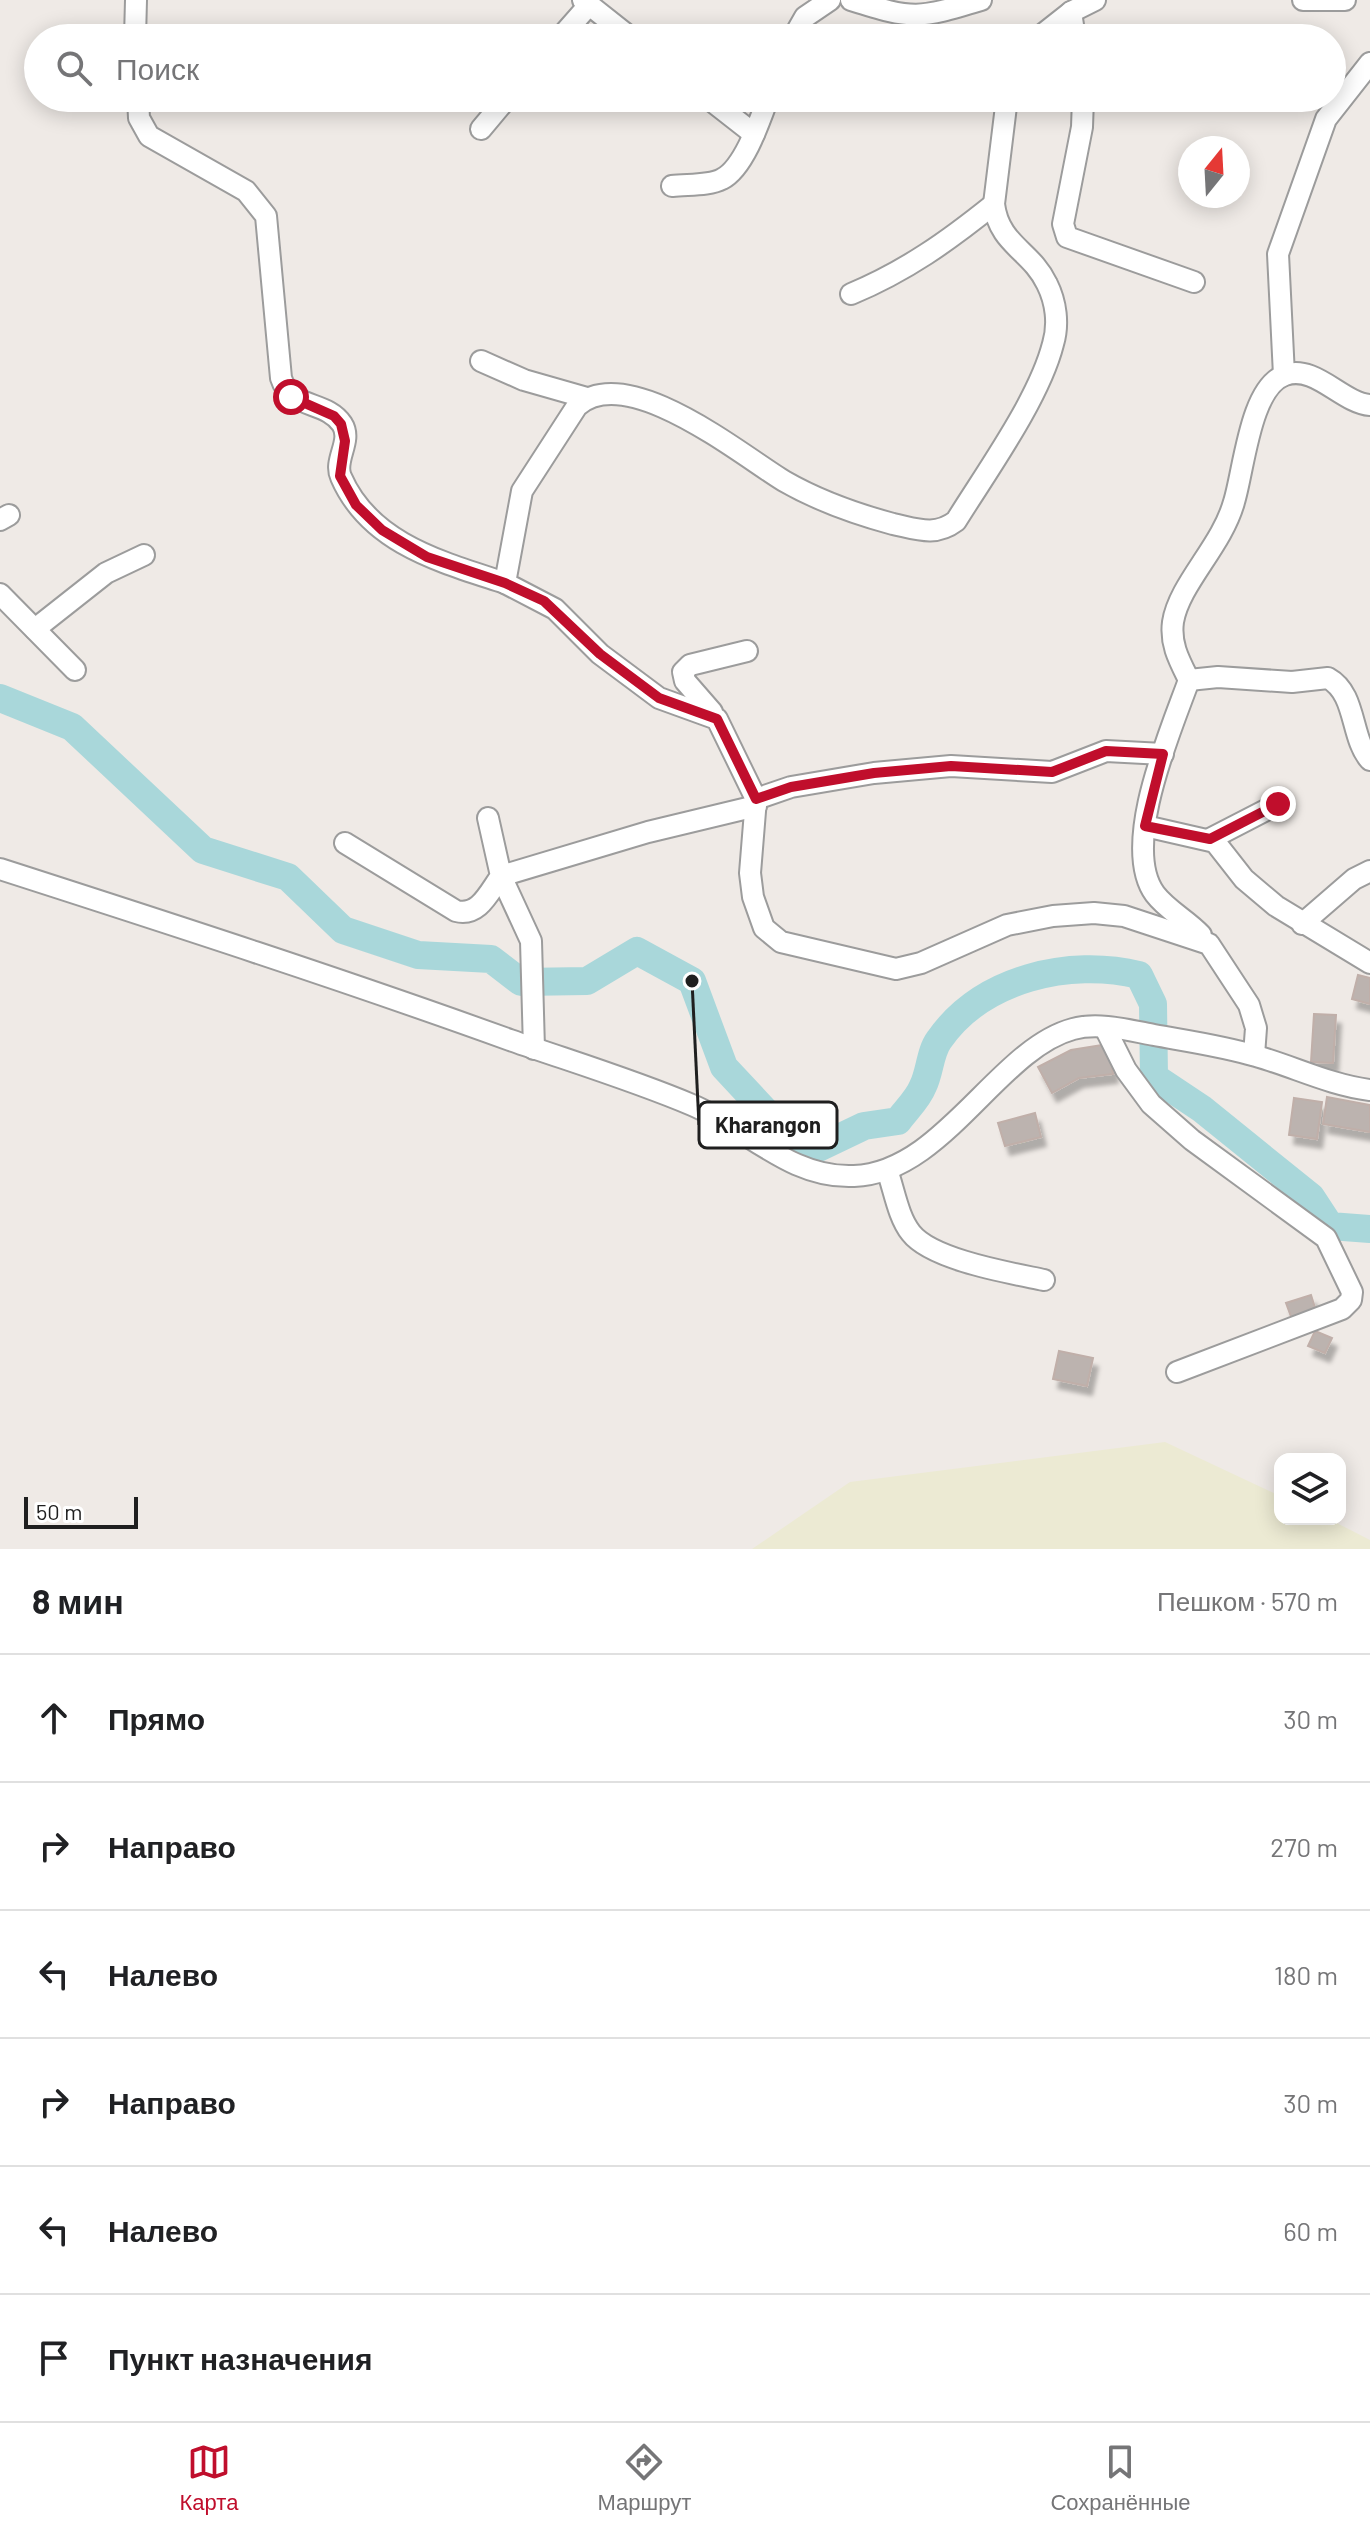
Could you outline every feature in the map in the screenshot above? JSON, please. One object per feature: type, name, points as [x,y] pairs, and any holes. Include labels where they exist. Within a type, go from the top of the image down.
[{"type":"street","points":[[135,24],[136,0]]},
{"type":"street","points":[[801,24],[805,17],[830,0]]},
{"type":"street","points":[[851,0],[905,8],[926,17],[981,0]]},
{"type":"street","points":[[1056,24],[1095,0]]},
{"type":"street","points":[[1303,0],[1345,0]]},
{"type":"street","points":[[570,24],[586,2],[614,24]]},
{"type":"street","points":[[1071,12],[1073,24]]},
{"type":"street","points":[[1346,94],[1370,63]]},
{"type":"street","points":[[139,112],[149,136],[246,191],[266,216],[281,378],[291,397],[334,416],[341,424],[345,441],[339,470],[356,505],[405,546],[505,583],[555,609],[600,654],[659,698],[717,719]]},
{"type":"street","points":[[481,129],[495,112]]},
{"type":"street","points":[[726,112],[754,134]]},
{"type":"street","points":[[672,186],[722,179],[736,166],[763,112]]},
{"type":"street","points":[[505,583],[522,491],[571,414],[587,398],[599,394],[629,397],[673,412],[713,432],[785,481],[830,503],[925,532],[945,529],[956,521],[1041,376],[1054,342],[1053,297],[1035,265],[1000,230],[994,204],[1005,112]]},
{"type":"street","points":[[1083,112],[1063,224],[1067,237],[1194,282]]},
{"type":"street","points":[[1284,375],[1278,254],[1326,119],[1332,112]]},
{"type":"street","points":[[851,294],[891,277],[934,252],[994,204]]},
{"type":"street","points":[[481,361],[524,380],[587,398]]},
{"type":"street","points":[[1254,1055],[1256,1028],[1249,1005],[1209,944],[1167,907],[1150,886],[1143,863],[1145,826],[1163,754],[1189,680],[1173,647],[1174,619],[1185,591],[1204,565],[1230,515],[1261,399],[1268,387],[1284,375],[1305,375],[1353,401],[1370,405]]},
{"type":"street","points":[[35,629],[106,573],[144,555]]},
{"type":"street","points":[[0,594],[75,670]]},
{"type":"street","points":[[747,651],[690,665],[683,672],[685,681],[717,719],[756,802],[750,873],[753,897],[764,928],[781,942],[896,969],[921,963],[1007,925],[1094,913],[1158,925],[1209,944]]},
{"type":"street","points":[[1189,680],[1218,677],[1292,682],[1328,678],[1338,686],[1352,713],[1362,748],[1370,760]]},
{"type":"street","points":[[345,843],[463,912],[479,906],[501,876],[756,802],[791,787],[874,773],[951,766],[1052,772],[1106,751],[1163,754]]},
{"type":"street","points":[[1210,839],[1278,804]]},
{"type":"street","points":[[488,818],[501,876],[529,934],[534,1049]]},
{"type":"street","points":[[1145,826],[1210,839],[1244,879],[1302,924],[1370,963]]},
{"type":"street","points":[[0,869],[330,976],[692,1105],[784,1160],[816,1172],[854,1176],[887,1170],[913,1155],[1051,1037],[1076,1028],[1110,1028],[1254,1055],[1344,1087],[1370,1090]]},
{"type":"street","points":[[1302,924],[1354,879],[1370,871]]},
{"type":"street","points":[[1110,1028],[1126,1070],[1151,1104],[1192,1140],[1326,1238],[1352,1292],[1351,1300],[1342,1309],[1177,1372]]},
{"type":"street","points":[[887,1170],[904,1220],[920,1241],[937,1250],[997,1270],[1044,1280]]},
{"type":"shaded area","points":[[1165,1442],[1274,1493],[1274,1525],[1341,1525],[1370,1540],[1370,1549],[752,1549],[850,1482]]},
{"type":"building","points":[[1358,975],[1370,978],[1370,1004],[1352,999]]},
{"type":"building","points":[[1314,1014],[1336,1015],[1333,1063],[1311,1062]]},
{"type":"building","points":[[1109,1044],[1113,1074],[1079,1078],[1052,1093],[1038,1067],[1071,1050]]},
{"type":"building","points":[[1327,1097],[1370,1105],[1370,1132],[1323,1124]]},
{"type":"building","points":[[1294,1098],[1322,1102],[1317,1139],[1289,1135]]},
{"type":"building","points":[[1035,1113],[1041,1137],[1005,1146],[998,1123]]},
{"type":"building","points":[[1311,1295],[1317,1314],[1293,1322],[1286,1303]]},
{"type":"building","points":[[1315,1331],[1332,1338],[1325,1353],[1308,1346]]},
{"type":"building","points":[[1059,1351],[1093,1358],[1087,1386],[1053,1379]]},
{"type":"waterway","points":[[0,698],[72,727],[203,850],[288,877],[343,930],[418,955],[491,959],[521,982],[587,981],[637,951],[692,981],[724,1067],[780,1127],[796,1150],[818,1148],[864,1126],[898,1121],[921,1091],[939,1040],[957,1019],[979,1001],[1003,988],[1029,978],[1085,969],[1139,975],[1153,1004],[1154,1077],[1202,1109],[1311,1197],[1330,1226],[1370,1229]]},
{"type":"place","name":"Kharangon","points":[[692,981]]},
{"type":"route","points":[[291,397],[334,416],[341,424],[345,441],[340,476],[356,505],[382,530],[427,557],[505,583],[544,601],[567,619],[600,654],[659,698],[691,707],[717,719],[756,799],[791,787],[874,773],[951,766],[1052,772],[1099,752],[1113,751],[1163,754],[1145,826],[1210,839],[1278,804]]}]
